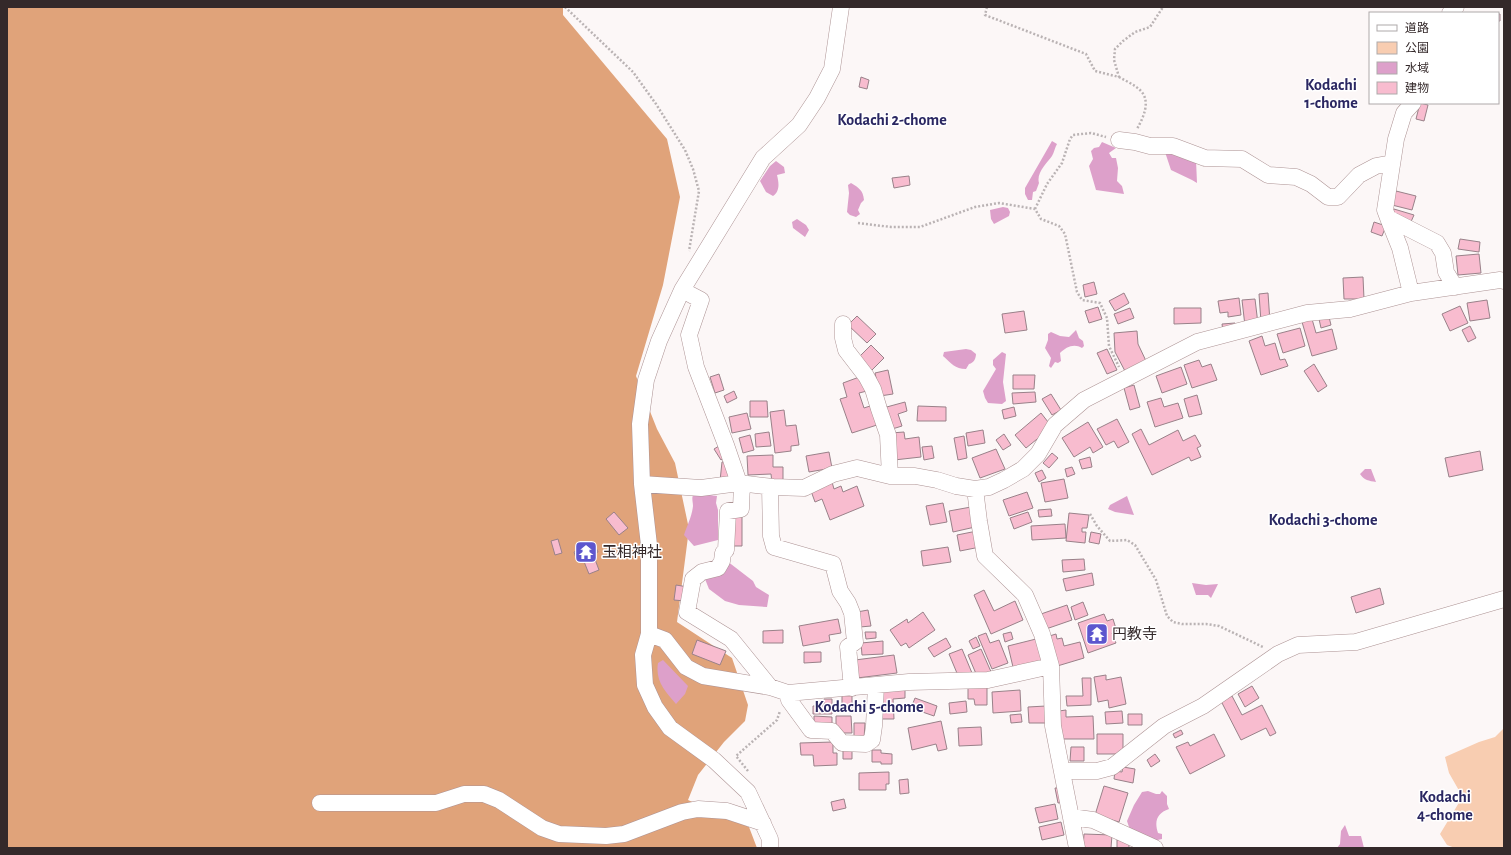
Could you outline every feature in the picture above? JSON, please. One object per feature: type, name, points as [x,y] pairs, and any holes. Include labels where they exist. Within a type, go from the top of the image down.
[{"type":"street","points":[[770,848],[770,839],[748,792],[714,760],[670,728],[655,708],[645,685],[643,654],[648,634],[649,545],[642,484],[640,424],[646,380],[659,341],[682,290],[763,158],[799,126],[817,98],[832,69],[841,7]]},
{"type":"street","points":[[1411,293],[1400,248],[1385,210],[1396,139],[1404,113],[1412,104]]},
{"type":"street","points":[[1118,140],[1150,146],[1173,146],[1205,158],[1242,159],[1268,175],[1296,177],[1311,184],[1328,197],[1338,197],[1359,175],[1376,166],[1392,162]]},
{"type":"street","points":[[1388,218],[1437,243],[1442,253],[1446,272],[1455,287]]},
{"type":"street","points":[[642,484],[701,488],[740,483],[770,487],[804,488],[833,474],[857,468],[890,476],[914,476],[937,480],[956,486],[975,489],[989,487],[1023,469],[1038,454],[1055,425],[1084,400],[1198,342],[1300,314],[1350,308],[1411,293],[1500,280],[1504,281]]},
{"type":"street","points":[[682,290],[701,300],[689,335],[690,341],[696,367],[740,483],[741,509],[728,511],[726,550],[723,553],[722,561],[718,568],[702,572],[693,579],[687,612],[731,639],[770,687]]},
{"type":"street","points":[[843,324],[843,338],[846,350],[866,376],[873,388],[882,415],[888,435],[890,476]]},
{"type":"street","points":[[770,487],[771,536],[774,547],[833,564],[840,591],[848,603],[852,613],[855,642],[848,647],[852,688]]},
{"type":"street","points":[[975,489],[985,556],[1025,595],[1042,634],[1051,666],[1053,726],[1076,848]]},
{"type":"street","points":[[1062,771],[1097,771],[1112,767],[1164,726],[1203,706],[1278,654],[1298,645],[1356,642],[1504,599]]},
{"type":"street","points":[[648,634],[665,640],[686,667],[703,676],[770,687],[788,696],[810,730],[832,731],[842,743],[866,744],[872,740],[876,685]]},
{"type":"street","points":[[788,696],[909,682],[988,680],[1051,666]]},
{"type":"street","points":[[320,803],[436,803],[464,794],[484,794],[498,800],[542,828],[559,834],[606,836],[624,834],[682,812],[698,809],[727,811],[763,823]]},
{"type":"street","points":[[1071,817],[1093,820],[1155,848]]},
{"type":"path","points":[[565,7],[570,8],[633,72],[656,104],[685,150],[694,169],[699,191],[688,252]]},
{"type":"path","points":[[987,7],[985,15],[1086,54],[1095,71],[1119,77],[1141,91],[1147,104],[1142,119],[1135,132],[1118,140],[1091,133],[1073,135],[1070,139],[1062,163],[1047,184],[1035,209]]},
{"type":"path","points":[[1119,77],[1114,60],[1115,49],[1135,32],[1150,27],[1163,7]]},
{"type":"path","points":[[858,223],[891,227],[920,227],[975,207],[999,203],[1035,209],[1041,219],[1059,226],[1065,234],[1077,292],[1082,300],[1100,303],[1107,318],[1109,346],[1125,379]]},
{"type":"path","points":[[1090,514],[1097,526],[1110,541],[1127,540],[1135,545],[1156,580],[1167,616],[1173,622],[1182,624],[1206,624],[1219,626],[1278,654]]},
{"type":"path","points":[[750,774],[736,756],[777,720],[781,706],[788,696]]},
{"type":"green space","points":[[1504,728],[1504,848],[1455,848],[1447,845],[1440,834],[1460,801],[1461,794],[1449,773],[1445,757],[1479,742],[1495,737]]},
{"type":"shaded area","points":[[7,7],[563,7],[563,15],[667,139],[680,197],[663,285],[636,376],[657,429],[675,463],[689,529],[677,622],[732,658],[748,705],[745,721],[724,742],[698,775],[688,800],[749,827],[757,848],[7,848]]},
{"type":"water","points":[[1052,141],[1057,144],[1052,156],[1040,172],[1038,179],[1039,183],[1036,191],[1033,192],[1032,200],[1028,200],[1025,194],[1025,188]]},
{"type":"water","points":[[1102,142],[1116,148],[1109,153],[1112,158],[1116,158],[1118,168],[1117,181],[1122,186],[1124,194],[1096,190],[1089,166],[1093,159],[1091,151],[1094,148],[1099,147]]},
{"type":"water","points":[[1165,152],[1196,160],[1197,183],[1171,170]]},
{"type":"water","points":[[776,161],[784,167],[785,173],[777,175],[778,187],[777,192],[773,196],[766,192],[760,181],[770,166]]},
{"type":"water","points":[[851,183],[860,190],[863,194],[864,200],[858,210],[860,214],[856,217],[847,212],[849,193],[848,185]]},
{"type":"water","points":[[1003,207],[1008,208],[1010,212],[1009,216],[994,224],[991,219],[990,210]]},
{"type":"water","points":[[797,219],[806,225],[809,230],[805,237],[793,228],[792,222]]},
{"type":"water","points":[[1076,330],[1079,338],[1083,341],[1084,346],[1082,348],[1070,346],[1065,349],[1060,353],[1061,361],[1058,363],[1055,362],[1051,368],[1049,366],[1051,358],[1045,348],[1048,340],[1048,334],[1051,332],[1060,336],[1069,337]]},
{"type":"water","points":[[966,349],[971,350],[976,354],[976,357],[966,369],[956,367],[943,356],[944,352]]},
{"type":"water","points":[[1002,352],[1006,354],[1003,382],[1006,401],[1002,404],[988,403],[983,391],[996,369],[993,365],[993,360]]},
{"type":"water","points":[[1365,469],[1371,469],[1376,482],[1363,478],[1360,474]]},
{"type":"water","points":[[694,493],[717,496],[718,540],[694,546],[684,535],[692,513],[692,498]]},
{"type":"water","points":[[1127,496],[1134,515],[1115,512],[1108,509],[1110,505]]},
{"type":"water","points":[[727,561],[753,581],[756,587],[769,595],[767,607],[739,605],[725,601],[709,589],[705,579]]},
{"type":"water","points":[[1192,583],[1206,585],[1218,584],[1211,598],[1208,595],[1196,595]]},
{"type":"water","points":[[663,660],[688,686],[685,694],[676,704],[659,680],[657,669],[658,663]]},
{"type":"water","points":[[1148,791],[1160,794],[1162,791],[1167,796],[1167,804],[1169,809],[1159,815],[1156,825],[1158,833],[1162,834],[1162,839],[1153,841],[1130,830],[1127,821],[1142,792]]},
{"type":"water","points":[[1345,825],[1349,836],[1361,836],[1364,848],[1337,848],[1340,844],[1341,831]]},
{"type":"building","points":[[861,77],[869,80],[867,89],[859,87]]},
{"type":"building","points":[[1420,104],[1428,105],[1424,121],[1416,119]]},
{"type":"building","points":[[909,176],[910,185],[894,188],[892,178]]},
{"type":"building","points":[[1396,191],[1416,196],[1412,210],[1392,205]]},
{"type":"building","points":[[1394,209],[1414,215],[1410,224],[1391,217]]},
{"type":"building","points":[[1374,222],[1386,226],[1382,236],[1371,232]]},
{"type":"building","points":[[1460,239],[1480,242],[1479,252],[1458,249]]},
{"type":"building","points":[[1479,254],[1481,273],[1458,275],[1456,256]]},
{"type":"building","points":[[1363,277],[1364,299],[1344,299],[1343,278]]},
{"type":"building","points":[[1094,282],[1097,294],[1085,297],[1083,285]]},
{"type":"building","points":[[1124,293],[1129,303],[1115,311],[1109,301]]},
{"type":"building","points":[[1268,293],[1270,322],[1261,322],[1259,294]]},
{"type":"building","points":[[1239,298],[1241,315],[1228,317],[1228,312],[1220,313],[1218,301]]},
{"type":"building","points":[[1255,299],[1258,324],[1245,326],[1242,300]]},
{"type":"building","points":[[1487,300],[1490,318],[1470,321],[1467,303]]},
{"type":"building","points":[[1460,306],[1468,323],[1450,331],[1442,314]]},
{"type":"building","points":[[1098,307],[1102,319],[1089,323],[1085,311]]},
{"type":"building","points":[[1130,308],[1134,318],[1118,324],[1114,314]]},
{"type":"building","points":[[1174,308],[1201,308],[1201,323],[1174,324]]},
{"type":"building","points":[[1024,311],[1027,330],[1005,333],[1002,314]]},
{"type":"building","points":[[857,316],[876,334],[867,343],[848,325]]},
{"type":"building","points":[[1329,317],[1331,325],[1321,328],[1319,319]]},
{"type":"building","points":[[1312,319],[1316,333],[1332,329],[1337,349],[1312,356],[1302,322]]},
{"type":"building","points":[[1235,323],[1236,330],[1223,331],[1222,324]]},
{"type":"building","points":[[1470,326],[1476,338],[1468,342],[1462,330]]},
{"type":"building","points":[[1300,328],[1305,346],[1283,353],[1277,334]]},
{"type":"building","points":[[1137,331],[1138,344],[1147,363],[1126,373],[1115,352],[1114,333]]},
{"type":"building","points":[[1262,336],[1265,346],[1275,343],[1280,360],[1285,359],[1288,366],[1261,375],[1249,341]]},
{"type":"building","points":[[871,345],[884,358],[870,372],[857,359]]},
{"type":"building","points":[[1107,349],[1117,370],[1107,374],[1097,353]]},
{"type":"building","points":[[1199,360],[1202,367],[1211,364],[1217,380],[1192,388],[1184,365]]},
{"type":"building","points":[[1314,364],[1327,386],[1318,392],[1304,371]]},
{"type":"building","points":[[1181,367],[1187,384],[1162,393],[1156,376]]},
{"type":"building","points":[[888,370],[893,394],[880,396],[875,373]]},
{"type":"building","points":[[719,374],[724,390],[715,393],[710,377]]},
{"type":"building","points":[[1013,375],[1035,375],[1034,389],[1013,389]]},
{"type":"building","points":[[862,376],[867,391],[859,393],[864,408],[870,406],[877,425],[852,433],[840,399],[847,397],[843,383]]},
{"type":"building","points":[[1134,385],[1140,407],[1130,410],[1124,388]]},
{"type":"building","points":[[734,391],[737,398],[727,403],[724,396]]},
{"type":"building","points":[[1035,392],[1036,402],[1013,404],[1012,393]]},
{"type":"building","points":[[1051,394],[1061,410],[1052,415],[1042,399]]},
{"type":"building","points":[[1197,395],[1202,414],[1189,417],[1184,399]]},
{"type":"building","points":[[1161,398],[1164,407],[1178,403],[1183,418],[1155,427],[1147,402]]},
{"type":"building","points":[[750,401],[767,401],[768,417],[750,417]]},
{"type":"building","points":[[905,402],[907,411],[898,414],[902,426],[889,430],[883,408]]},
{"type":"building","points":[[918,406],[946,407],[946,421],[917,421]]},
{"type":"building","points":[[1014,407],[1016,416],[1004,419],[1002,410]]},
{"type":"building","points":[[784,410],[786,426],[796,425],[799,445],[791,446],[791,451],[775,453],[770,412]]},
{"type":"building","points":[[747,413],[751,429],[732,433],[729,417]]},
{"type":"building","points":[[1041,413],[1052,427],[1026,448],[1015,435]]},
{"type":"building","points":[[1117,419],[1129,442],[1118,448],[1114,441],[1106,445],[1097,429]]},
{"type":"building","points":[[1088,422],[1103,447],[1093,453],[1090,447],[1074,457],[1062,438]]},
{"type":"building","points":[[1141,429],[1149,445],[1178,430],[1183,441],[1195,435],[1201,446],[1197,448],[1201,457],[1191,461],[1189,457],[1152,475],[1132,434]]},
{"type":"building","points":[[983,430],[985,443],[968,446],[966,433]]},
{"type":"building","points":[[769,432],[771,446],[756,447],[755,434]]},
{"type":"building","points":[[904,432],[905,439],[919,437],[921,457],[894,460],[891,433]]},
{"type":"building","points":[[1004,434],[1011,445],[1003,450],[996,440]]},
{"type":"building","points":[[750,435],[754,450],[743,453],[739,438]]},
{"type":"building","points":[[964,436],[967,458],[958,460],[954,438]]},
{"type":"building","points":[[719,446],[725,457],[721,460],[714,449]]},
{"type":"building","points":[[932,446],[934,458],[924,460],[922,447]]},
{"type":"building","points":[[996,449],[1005,469],[980,478],[972,458]]},
{"type":"building","points":[[1480,451],[1483,470],[1449,477],[1445,458]]},
{"type":"building","points":[[829,452],[832,468],[809,472],[806,456]]},
{"type":"building","points":[[1052,453],[1058,458],[1049,468],[1043,463]]},
{"type":"building","points":[[773,455],[773,467],[783,467],[783,483],[772,483],[771,474],[748,475],[747,456]]},
{"type":"building","points":[[1090,457],[1092,467],[1082,469],[1079,460]]},
{"type":"building","points":[[728,461],[732,478],[720,481],[722,462]]},
{"type":"building","points":[[1072,467],[1075,474],[1067,477],[1065,469]]},
{"type":"building","points":[[1042,470],[1046,478],[1039,482],[1035,473]]},
{"type":"building","points":[[1064,479],[1068,498],[1045,502],[1041,483]]},
{"type":"building","points":[[832,482],[834,489],[841,486],[843,492],[857,486],[864,506],[830,520],[822,499],[815,502],[811,491]]},
{"type":"building","points":[[1027,492],[1033,508],[1009,516],[1003,500]]},
{"type":"building","points":[[943,503],[947,522],[930,525],[926,506]]},
{"type":"building","points":[[971,507],[975,527],[953,532],[949,511]]},
{"type":"building","points":[[1051,509],[1052,516],[1039,517],[1038,510]]},
{"type":"building","points":[[614,512],[628,528],[619,535],[606,519]]},
{"type":"building","points":[[1028,512],[1032,522],[1014,529],[1010,518]]},
{"type":"building","points":[[1069,513],[1089,515],[1087,528],[1082,528],[1082,532],[1086,532],[1085,543],[1066,541]]},
{"type":"building","points":[[733,517],[742,517],[742,546],[732,546]]},
{"type":"building","points":[[1065,524],[1066,538],[1032,540],[1031,526]]},
{"type":"building","points":[[977,531],[980,547],[960,551],[957,535]]},
{"type":"building","points":[[1091,532],[1101,534],[1099,544],[1089,542]]},
{"type":"building","points":[[558,539],[562,553],[555,555],[551,541]]},
{"type":"building","points":[[594,544],[598,552],[593,554],[599,570],[589,574],[583,559],[577,561],[574,552]]},
{"type":"building","points":[[948,547],[951,562],[923,566],[921,551]]},
{"type":"building","points":[[1084,559],[1085,570],[1063,572],[1062,560]]},
{"type":"building","points":[[1092,573],[1094,585],[1066,591],[1063,579]]},
{"type":"building","points":[[676,585],[688,587],[685,601],[674,600]]},
{"type":"building","points":[[1380,588],[1384,604],[1356,613],[1351,597]]},
{"type":"building","points":[[984,590],[994,611],[1015,601],[1023,620],[991,634],[974,595]]},
{"type":"building","points":[[1083,602],[1088,615],[1075,620],[1071,607]]},
{"type":"building","points":[[1067,605],[1072,620],[1046,629],[1041,614]]},
{"type":"building","points":[[868,610],[871,626],[860,627],[857,612]]},
{"type":"building","points":[[923,612],[935,630],[909,648],[906,643],[901,646],[890,630],[907,619],[908,623]]},
{"type":"building","points":[[1104,614],[1107,621],[1113,619],[1117,632],[1112,633],[1116,643],[1088,653],[1078,623]]},
{"type":"building","points":[[838,619],[841,633],[829,635],[830,641],[803,646],[799,626]]},
{"type":"building","points":[[783,630],[783,643],[763,643],[763,631]]},
{"type":"building","points":[[865,632],[876,632],[876,638],[866,639]]},
{"type":"building","points":[[1011,632],[1013,639],[1005,642],[1003,634]]},
{"type":"building","points":[[986,633],[990,643],[999,640],[1008,663],[992,669],[978,636]]},
{"type":"building","points":[[1056,634],[1057,639],[1062,638],[1064,646],[1080,642],[1084,658],[1054,667],[1046,637]]},
{"type":"building","points":[[976,637],[980,646],[973,649],[969,641]]},
{"type":"building","points":[[946,638],[951,647],[934,657],[928,648]]},
{"type":"building","points":[[1040,638],[1046,662],[1013,667],[1008,646]]},
{"type":"building","points":[[697,640],[726,651],[720,665],[692,654]]},
{"type":"building","points":[[883,641],[883,654],[862,655],[861,643]]},
{"type":"building","points":[[962,649],[972,673],[959,678],[949,654]]},
{"type":"building","points":[[981,649],[992,674],[977,676],[968,655]]},
{"type":"building","points":[[804,652],[821,652],[821,662],[804,663]]},
{"type":"building","points":[[894,655],[897,673],[857,678],[855,660]]},
{"type":"building","points":[[1106,675],[1106,680],[1121,677],[1126,704],[1109,708],[1108,700],[1098,702],[1094,677]]},
{"type":"building","points":[[1082,678],[1091,678],[1091,705],[1067,706],[1066,696],[1083,696]]},
{"type":"building","points":[[987,686],[987,705],[975,705],[974,699],[968,699],[968,687]]},
{"type":"building","points":[[1252,686],[1259,698],[1245,707],[1238,694]]},
{"type":"building","points":[[905,687],[905,698],[893,699],[894,719],[882,719],[881,688]]},
{"type":"building","points":[[1020,690],[1021,711],[993,713],[992,692]]},
{"type":"building","points":[[842,694],[852,694],[852,708],[842,708]]},
{"type":"building","points":[[1232,696],[1242,715],[1262,705],[1276,733],[1270,736],[1266,728],[1241,740],[1221,701]]},
{"type":"building","points":[[915,698],[937,706],[934,716],[911,708]]},
{"type":"building","points":[[824,699],[832,699],[832,714],[813,714],[813,706],[824,706]]},
{"type":"building","points":[[966,701],[967,712],[950,714],[949,703]]},
{"type":"building","points":[[1046,706],[1047,723],[1029,723],[1028,707]]},
{"type":"building","points":[[1066,710],[1066,717],[1093,716],[1094,739],[1060,739],[1059,711]]},
{"type":"building","points":[[1122,711],[1123,723],[1106,724],[1105,712]]},
{"type":"building","points":[[1021,714],[1022,722],[1011,723],[1010,715]]},
{"type":"building","points":[[1128,714],[1142,714],[1142,725],[1128,725]]},
{"type":"building","points":[[814,716],[832,717],[832,727],[814,726]]},
{"type":"building","points":[[836,716],[851,716],[852,733],[836,733]]},
{"type":"building","points":[[941,721],[947,749],[938,751],[936,744],[912,750],[908,728]]},
{"type":"building","points":[[854,723],[865,723],[864,739],[854,739]]},
{"type":"building","points":[[981,727],[982,745],[959,746],[958,728]]},
{"type":"building","points":[[1181,730],[1183,734],[1175,738],[1173,734]]},
{"type":"building","points":[[1097,734],[1123,734],[1123,754],[1097,754]]},
{"type":"building","points":[[1214,734],[1225,756],[1190,774],[1176,747],[1188,742],[1190,746]]},
{"type":"building","points":[[833,742],[833,753],[837,753],[837,765],[814,766],[813,755],[801,755],[800,743]]},
{"type":"building","points":[[1071,747],[1084,747],[1084,761],[1070,761]]},
{"type":"building","points":[[843,748],[852,748],[852,759],[843,759]]},
{"type":"building","points":[[872,750],[881,750],[881,753],[892,754],[892,764],[872,762]]},
{"type":"building","points":[[1155,754],[1160,761],[1151,767],[1147,760]]},
{"type":"building","points":[[1123,767],[1135,769],[1133,783],[1114,779],[1115,771],[1122,772]]},
{"type":"building","points":[[889,772],[889,784],[886,784],[886,790],[859,790],[859,773]]},
{"type":"building","points":[[908,779],[909,793],[900,794],[899,780]]},
{"type":"building","points":[[1104,786],[1128,793],[1119,822],[1095,815]]},
{"type":"building","points":[[1055,788],[1062,788],[1065,802],[1058,803]]},
{"type":"building","points":[[844,799],[846,808],[833,811],[831,802]]},
{"type":"building","points":[[1055,804],[1058,819],[1039,823],[1035,808]]},
{"type":"building","points":[[1061,822],[1064,835],[1042,840],[1039,827]]},
{"type":"building","points":[[1084,834],[1112,835],[1111,848],[1083,848]]},
{"type":"building","points":[[1117,840],[1129,840],[1129,848],[1117,848]]},
{"type":"place","name":"玉相神社","points":[[586,552]]},
{"type":"place","name":"円教寺","points":[[1097,634]]},
{"type":"district","name":"Kodachi 1-chome","points":[[1331,94]]},
{"type":"district","name":"Kodachi 2-chome","points":[[892,120]]},
{"type":"district","name":"Kodachi 3-chome","points":[[1323,520]]},
{"type":"district","name":"Kodachi 5-chome","points":[[869,707]]},
{"type":"district","name":"Kodachi 4-chome","points":[[1445,806]]}]
